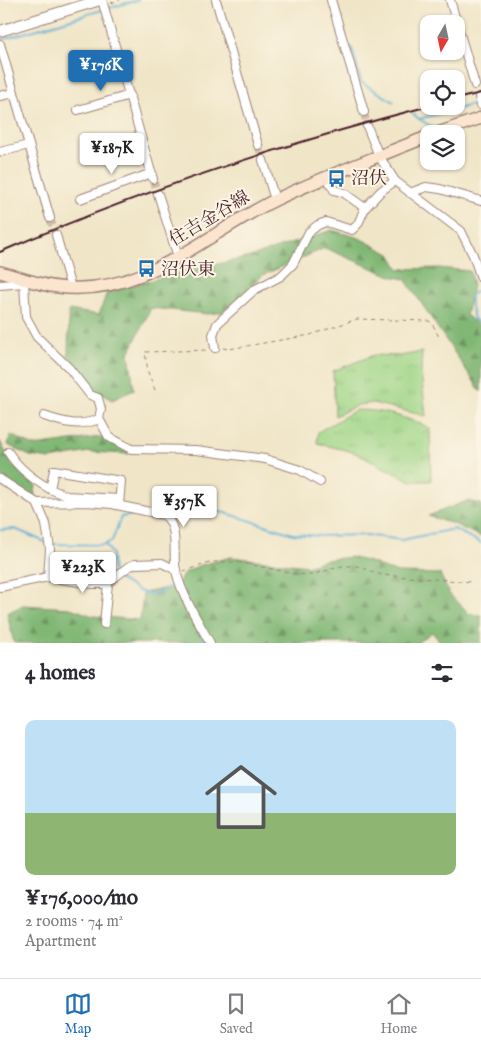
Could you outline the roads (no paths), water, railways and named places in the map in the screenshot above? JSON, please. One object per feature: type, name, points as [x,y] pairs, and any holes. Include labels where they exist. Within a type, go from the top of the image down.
[{"type":"main road","points":[[461,125],[481,118]]},
{"type":"main road","name":"住吉金谷線","points":[[0,272],[24,281],[71,288],[97,287],[129,280],[153,271],[235,221],[275,200],[420,140]]},
{"type":"street","points":[[216,0],[258,145]]},
{"type":"street","points":[[331,0],[364,112]]},
{"type":"street","points":[[450,0],[475,84]]},
{"type":"street","points":[[0,31],[102,4],[153,176],[80,199]]},
{"type":"street","points":[[0,44],[50,218]]},
{"type":"street","points":[[0,78],[9,75]]},
{"type":"street","points":[[0,96],[14,93]]},
{"type":"street","points":[[78,110],[130,95]]},
{"type":"street","points":[[367,126],[379,156],[395,181],[461,232],[473,255],[481,278]]},
{"type":"street","points":[[0,152],[29,144]]},
{"type":"street","points":[[263,160],[275,200]]},
{"type":"street","points":[[327,178],[334,190],[344,193],[365,208]]},
{"type":"street","points":[[215,348],[213,335],[217,324],[254,290],[281,276],[293,264],[309,232],[326,222],[352,230],[358,224],[365,208],[395,181]]},
{"type":"street","points":[[410,193],[426,187],[481,200]]},
{"type":"street","points":[[158,194],[178,257]]},
{"type":"street","points":[[56,235],[71,288]]},
{"type":"street","points":[[0,285],[24,281],[26,317],[37,338],[69,368],[90,395],[98,398],[101,409],[99,420],[109,437],[132,449],[196,450],[264,459],[300,470],[320,482]]},
{"type":"street","points":[[44,416],[69,423],[88,424],[99,420]]},
{"type":"street","points":[[8,452],[16,465],[50,489],[67,496],[119,502],[141,510],[164,515],[170,519],[173,530],[176,570],[182,588],[210,643]]},
{"type":"street","points":[[50,489],[54,470],[121,481],[119,502]]},
{"type":"street","points":[[0,480],[37,504],[46,524],[50,548],[48,576]]},
{"type":"street","points":[[37,504],[119,502]]},
{"type":"street","points":[[0,587],[48,576],[92,584],[113,579],[135,564],[162,563],[176,570]]},
{"type":"street","points":[[104,624],[113,579]]},
{"type":"waterway","points":[[106,9],[138,0]]},
{"type":"waterway","points":[[335,0],[346,37]]},
{"type":"waterway","points":[[0,40],[102,10]]},
{"type":"waterway","points":[[349,47],[352,48],[361,82],[394,102]]},
{"type":"waterway","points":[[413,114],[419,119],[479,103]]},
{"type":"waterway","points":[[419,119],[429,125]]},
{"type":"waterway","points":[[375,136],[382,150]]},
{"type":"waterway","points":[[386,158],[401,182]]},
{"type":"waterway","points":[[481,288],[471,295],[474,319],[481,324]]},
{"type":"waterway","points":[[154,510],[160,505],[226,513],[293,534],[321,536],[366,535],[402,540],[454,529],[481,543]]},
{"type":"waterway","points":[[52,544],[104,545],[112,541],[121,517],[142,513]]},
{"type":"waterway","points":[[0,530],[15,529],[45,542]]},
{"type":"waterway","points":[[105,544],[112,554],[113,575]]},
{"type":"waterway","points":[[117,578],[139,591],[151,595],[176,585],[178,589]]},
{"type":"waterway","points":[[198,629],[205,643]]},
{"type":"tunnel","points":[[364,112],[367,126]]},
{"type":"tunnel","points":[[258,145],[263,160]]},
{"type":"tunnel","points":[[153,179],[158,194]]},
{"type":"tunnel","points":[[50,218],[56,235]]},
{"type":"railway","points":[[465,97],[481,93]]},
{"type":"railway","points":[[0,252],[158,189],[320,136],[420,108]]},
{"type":"place","name":"沼伏","points":[[337,178]]},
{"type":"place","name":"沼伏東","points":[[147,269]]}]
